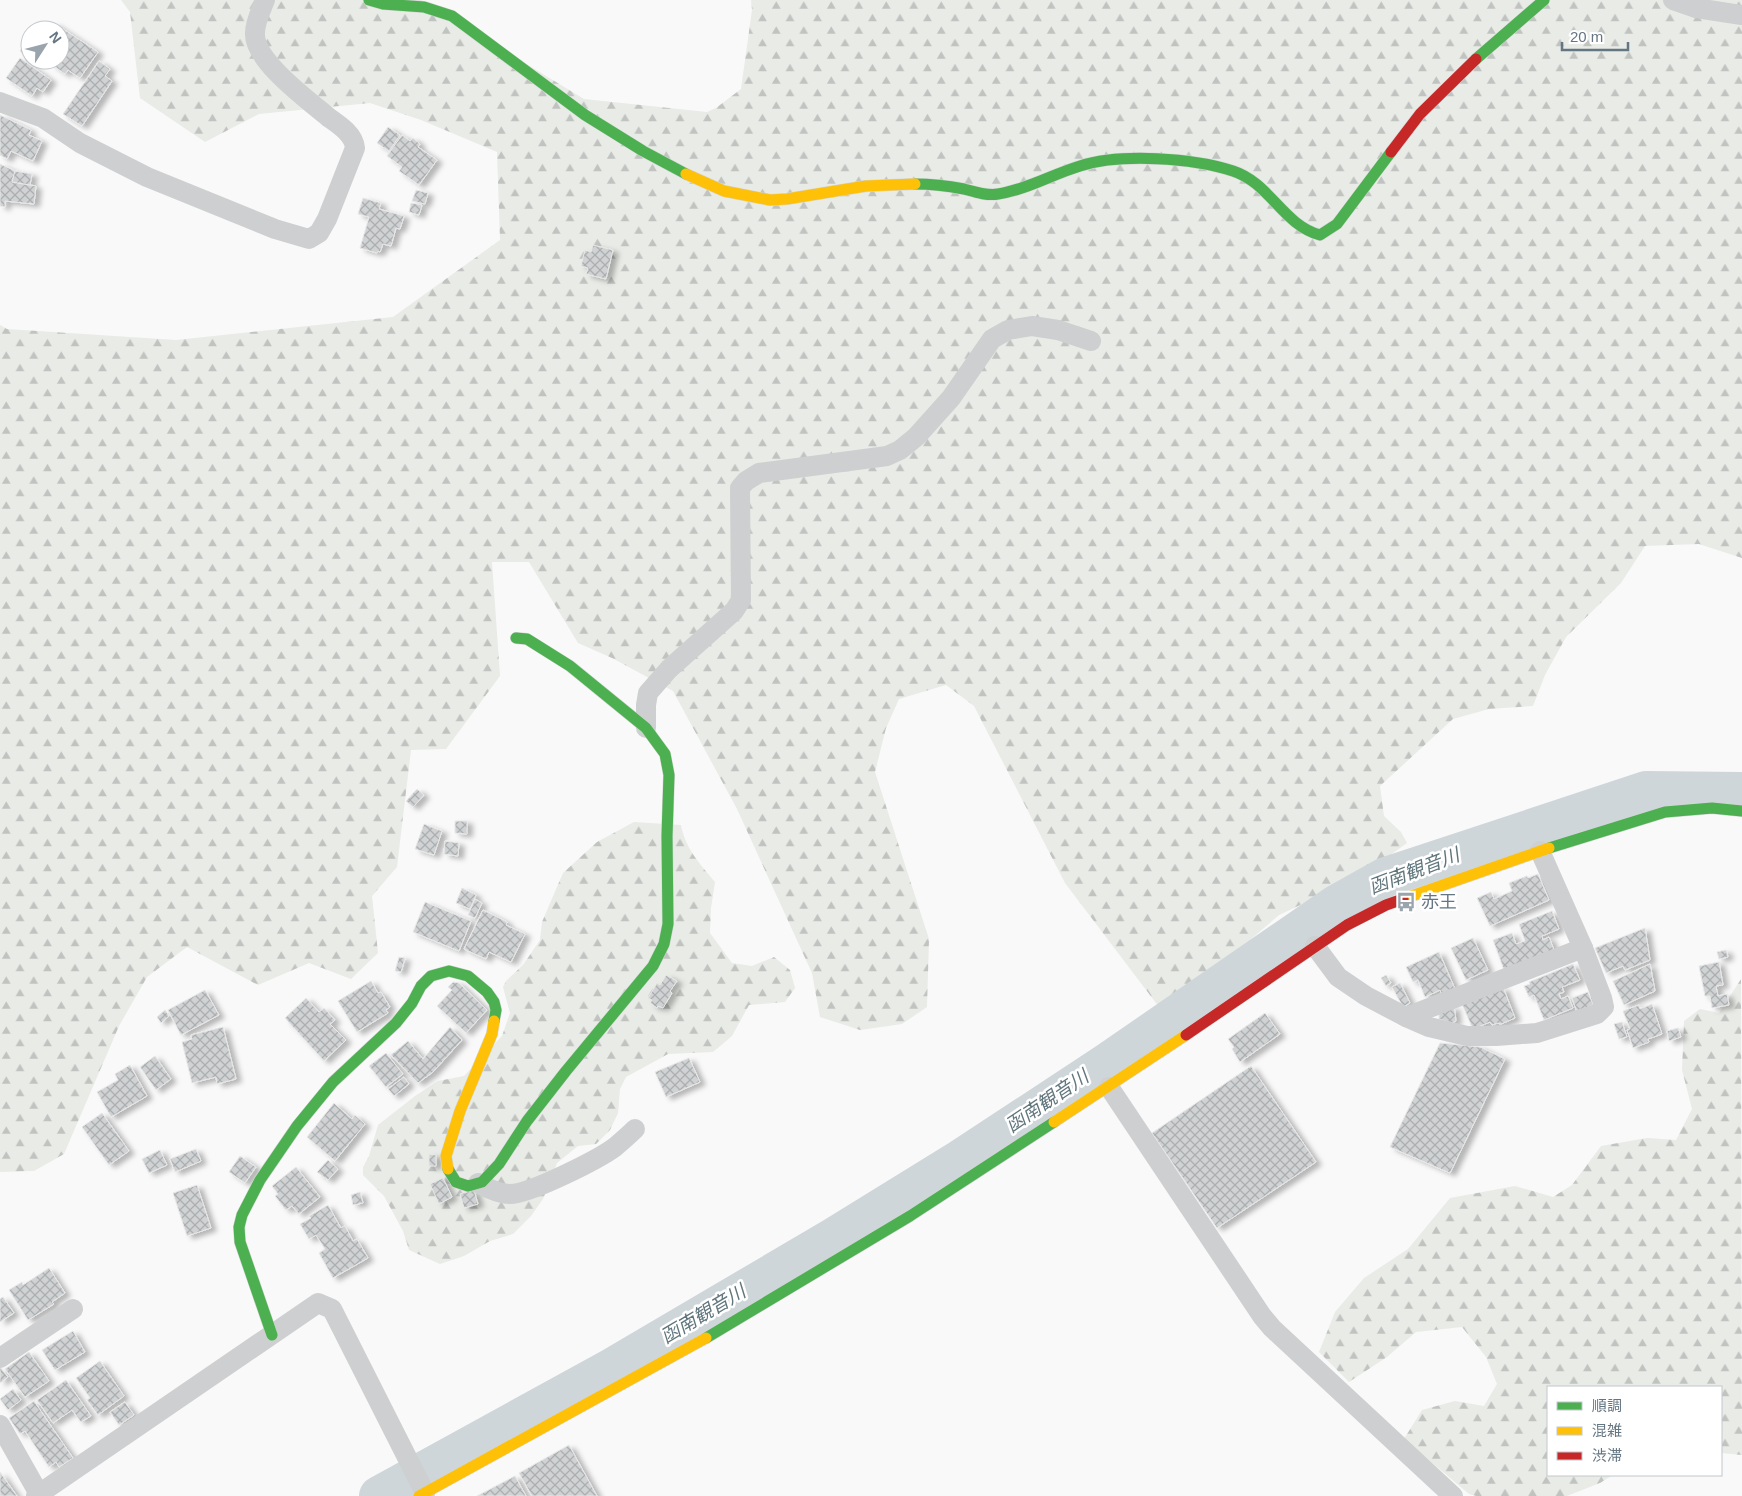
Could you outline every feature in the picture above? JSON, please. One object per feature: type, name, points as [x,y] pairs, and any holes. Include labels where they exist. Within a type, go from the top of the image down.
[{"type":"street","points":[[0,102],[43,118],[80,143],[147,177],[275,228],[309,239],[319,233],[327,219],[354,148],[354,143],[341,127],[276,71],[258,50],[254,31],[265,0]]},
{"type":"street","points":[[369,0],[383,4],[424,7],[452,16],[577,109],[643,151],[698,180],[738,195],[770,200],[787,200],[866,186],[922,184],[1000,194],[1092,163],[1111,161],[1171,161],[1224,168],[1248,177],[1300,227],[1320,235],[1337,224],[1420,114],[1464,70],[1544,0]]},
{"type":"street","points":[[1673,0],[1696,8],[1742,15]]},
{"type":"street","points":[[646,728],[648,692],[669,669],[734,611],[741,600],[740,488],[746,481],[759,473],[887,456],[900,450],[916,436],[951,398],[992,339],[1008,330],[1032,326],[1058,330],[1091,341]]},
{"type":"street","points":[[272,1335],[240,1242],[239,1227],[242,1215],[260,1180],[297,1126],[333,1082],[396,1023],[412,1003],[421,986],[431,976],[449,971],[468,976],[494,1002],[496,1010],[492,1034],[460,1111],[446,1156],[448,1171],[456,1182],[468,1186],[482,1182],[499,1164],[538,1107],[653,966],[664,944],[668,924],[666,836],[669,775],[665,754],[646,728],[570,666],[527,639],[516,638]]},
{"type":"street","points":[[0,1425],[37,1495],[318,1303],[332,1309],[422,1495],[705,1339],[910,1216],[1109,1087],[1347,925],[1386,905],[1540,851],[1665,812],[1712,808],[1742,811]]},
{"type":"street","points":[[1315,946],[1338,977],[1366,996],[1429,1026],[1467,1036],[1537,1033],[1597,1014],[1604,1007],[1602,998],[1583,948],[1540,851]]},
{"type":"street","points":[[1406,1016],[1583,948]]},
{"type":"street","points":[[1109,1087],[1265,1320],[1453,1496]]},
{"type":"street","points":[[478,1183],[486,1188],[509,1194],[522,1193],[562,1176],[614,1148],[636,1129]]},
{"type":"street","points":[[0,1358],[73,1309]]},
{"type":"green space","points":[[121,0],[421,0],[584,99],[707,112],[716,108],[741,89],[752,10],[751,0],[1742,0],[1742,558],[1699,544],[1645,546],[1621,583],[1566,637],[1545,675],[1533,706],[1489,709],[1453,719],[1380,786],[1384,816],[1401,832],[1407,843],[1358,878],[1279,915],[1210,975],[1159,1007],[1065,883],[974,706],[946,685],[899,699],[886,728],[875,772],[929,939],[927,1007],[902,1024],[860,1030],[820,1017],[812,973],[737,809],[673,691],[612,658],[578,643],[529,562],[492,562],[500,676],[446,749],[411,750],[397,867],[372,896],[378,953],[351,979],[309,963],[258,985],[187,947],[147,977],[119,1026],[64,1154],[34,1171],[0,1172],[0,325],[7,329],[176,340],[393,317],[500,240],[497,152],[421,120],[370,103],[259,114],[205,142],[140,98],[130,12]]},
{"type":"green space","points":[[634,822],[681,825],[690,848],[715,882],[710,933],[732,963],[752,966],[774,957],[790,970],[795,988],[785,1002],[749,1005],[732,1036],[713,1052],[668,1054],[626,1077],[620,1089],[618,1113],[610,1130],[596,1144],[578,1146],[557,1163],[543,1199],[531,1216],[513,1234],[490,1241],[464,1256],[440,1264],[409,1250],[403,1231],[384,1196],[363,1175],[363,1167],[369,1156],[378,1125],[415,1096],[438,1081],[464,1076],[502,1036],[510,1013],[503,987],[506,981],[523,965],[540,940],[542,922],[563,873],[597,842]]},
{"type":"green space","points":[[1741,979],[1742,1455],[1722,1453],[1722,1386],[1547,1386],[1547,1476],[1611,1476],[1600,1483],[1567,1496],[1476,1496],[1469,1494],[1404,1439],[1422,1410],[1455,1401],[1484,1406],[1497,1384],[1486,1357],[1462,1327],[1416,1332],[1387,1357],[1349,1382],[1319,1352],[1335,1312],[1364,1278],[1408,1249],[1450,1198],[1515,1186],[1553,1197],[1572,1185],[1601,1146],[1647,1138],[1676,1140],[1692,1109],[1682,1070],[1684,1021],[1700,1009],[1719,1013]]},
{"type":"building","points":[[70,34],[98,52],[80,78],[68,70],[70,70]]},
{"type":"building","points":[[20,58],[20,70],[37,70],[51,80],[43,92],[37,88],[32,96],[6,78]]},
{"type":"building","points":[[99,61],[110,69],[105,76],[112,81],[82,126],[63,114]]},
{"type":"building","points":[[59,70],[68,70],[65,74]]},
{"type":"building","points":[[0,115],[31,130],[29,135],[42,141],[33,161],[11,151],[7,159],[0,155]]},
{"type":"building","points":[[388,127],[400,135],[389,151],[377,143]]},
{"type":"building","points":[[402,135],[410,141],[413,138],[420,144],[418,147],[437,160],[419,185],[399,171],[402,167],[387,156]]},
{"type":"building","points":[[0,164],[15,171],[12,182],[36,186],[34,204],[5,201],[5,207],[0,206]]},
{"type":"building","points":[[15,171],[32,174],[30,185],[12,182]]},
{"type":"building","points":[[416,190],[428,193],[425,204],[412,201]]},
{"type":"building","points":[[363,198],[381,203],[379,209],[404,216],[400,229],[396,228],[391,246],[383,244],[380,252],[378,251],[377,253],[360,248],[369,217],[358,214]]},
{"type":"building","points":[[411,203],[422,205],[419,215],[409,212]]},
{"type":"building","points":[[593,245],[613,250],[606,279],[586,274],[588,268],[581,266],[585,250],[591,252]]},
{"type":"building","points":[[417,789],[424,795],[413,807],[406,801]]},
{"type":"building","points":[[455,821],[467,821],[467,834],[455,833]]},
{"type":"building","points":[[424,824],[442,831],[434,855],[415,849]]},
{"type":"building","points":[[445,841],[459,843],[458,856],[444,854]]},
{"type":"building","points":[[1538,874],[1549,900],[1490,926],[1477,898],[1491,892],[1494,899],[1512,891],[1509,883]]},
{"type":"building","points":[[462,888],[476,895],[470,909],[456,903]]},
{"type":"building","points":[[475,899],[482,903],[475,918],[468,915]]},
{"type":"building","points":[[425,902],[471,921],[459,951],[413,932]]},
{"type":"building","points":[[483,910],[507,922],[506,925],[525,934],[511,962],[489,952],[486,959],[464,949]]},
{"type":"building","points":[[1552,911],[1559,929],[1542,936],[1543,940],[1549,937],[1554,950],[1504,970],[1493,940],[1512,933],[1516,944],[1525,941],[1519,924]]},
{"type":"building","points":[[1645,928],[1650,960],[1625,970],[1623,966],[1606,973],[1595,948]]},
{"type":"building","points":[[1473,938],[1488,970],[1466,980],[1451,948]]},
{"type":"building","points":[[1726,950],[1728,957],[1719,959],[1717,952]]},
{"type":"building","points":[[1439,952],[1455,989],[1442,995],[1440,990],[1425,997],[1418,980],[1413,982],[1406,967]]},
{"type":"building","points":[[399,957],[405,958],[401,972],[395,971]]},
{"type":"building","points":[[1719,962],[1723,985],[1716,986],[1718,996],[1727,994],[1729,1005],[1712,1008],[1710,996],[1705,996],[1699,966]]},
{"type":"building","points":[[1573,964],[1580,980],[1562,987],[1564,992],[1559,994],[1561,999],[1568,996],[1573,1008],[1544,1020],[1534,995],[1529,997],[1524,986],[1530,984],[1529,982]]},
{"type":"building","points":[[1650,964],[1655,991],[1624,1005],[1613,981]]},
{"type":"building","points":[[666,975],[677,981],[670,991],[672,993],[663,1008],[658,1006],[657,1008],[650,1003],[652,1000],[648,998],[657,983],[660,985]]},
{"type":"building","points":[[1386,975],[1391,983],[1386,986],[1381,978]]},
{"type":"building","points":[[371,981],[378,993],[381,992],[390,1007],[386,1010],[388,1013],[357,1032],[338,1001]]},
{"type":"building","points":[[453,982],[459,983],[487,1010],[466,1033],[437,1006],[452,990],[448,987]]},
{"type":"building","points":[[1400,983],[1410,1003],[1403,1007],[1392,987]]},
{"type":"building","points":[[1503,987],[1515,1018],[1501,1024],[1492,1025],[1490,1022],[1478,1027],[1472,1027],[1462,1004]]},
{"type":"building","points":[[205,990],[219,1015],[181,1035],[168,1010]]},
{"type":"building","points":[[1588,992],[1593,1005],[1577,1012],[1572,998]]},
{"type":"building","points":[[306,998],[319,1012],[324,1008],[335,1020],[330,1024],[346,1040],[324,1061],[285,1018]]},
{"type":"building","points":[[1652,1004],[1662,1034],[1648,1039],[1649,1042],[1633,1048],[1627,1030],[1630,1029],[1623,1011],[1639,1005],[1640,1009]]},
{"type":"building","points":[[1454,1006],[1456,1021],[1452,1023],[1439,1019],[1439,1012]]},
{"type":"building","points":[[165,1010],[169,1016],[161,1023],[157,1017]]},
{"type":"building","points":[[1265,1013],[1280,1034],[1240,1062],[1232,1049],[1234,1047],[1228,1039]]},
{"type":"building","points":[[1622,1022],[1627,1037],[1619,1039],[1614,1024]]},
{"type":"building","points":[[223,1027],[236,1079],[217,1084],[216,1077],[192,1083],[182,1042],[192,1039],[191,1035]]},
{"type":"building","points":[[450,1027],[462,1040],[433,1072],[418,1083],[391,1055],[408,1041],[423,1059]]},
{"type":"building","points":[[1678,1028],[1681,1037],[1669,1041],[1667,1031]]},
{"type":"building","points":[[1440,1043],[1480,1047],[1505,1059],[1450,1173],[1390,1147]]},
{"type":"building","points":[[386,1053],[403,1074],[386,1087],[369,1066]]},
{"type":"building","points":[[155,1056],[171,1079],[156,1090],[140,1067]]},
{"type":"building","points":[[689,1058],[700,1082],[666,1097],[655,1072]]},
{"type":"building","points":[[130,1065],[147,1096],[111,1117],[97,1092],[118,1080],[115,1074]]},
{"type":"building","points":[[1251,1066],[1316,1162],[1217,1228],[1152,1133]]},
{"type":"building","points":[[404,1077],[409,1084],[394,1096],[388,1089]]},
{"type":"building","points":[[334,1103],[352,1119],[355,1115],[365,1124],[335,1161],[307,1137]]},
{"type":"building","points":[[102,1113],[129,1151],[109,1165],[82,1127]]},
{"type":"building","points":[[196,1149],[201,1161],[175,1172],[170,1159]]},
{"type":"building","points":[[160,1150],[167,1165],[149,1173],[142,1159]]},
{"type":"building","points":[[429,1154],[436,1155],[436,1166],[429,1166]]},
{"type":"building","points":[[240,1156],[256,1167],[245,1183],[229,1172]]},
{"type":"building","points":[[328,1160],[338,1169],[328,1180],[317,1172]]},
{"type":"building","points":[[296,1167],[320,1197],[299,1214],[292,1206],[286,1210],[275,1196],[278,1194],[272,1186]]},
{"type":"building","points":[[443,1178],[452,1197],[439,1204],[430,1184]]},
{"type":"building","points":[[197,1185],[211,1228],[187,1236],[173,1193]]},
{"type":"building","points":[[474,1190],[478,1204],[464,1208],[460,1194]]},
{"type":"building","points":[[360,1192],[363,1203],[353,1205],[351,1195]]},
{"type":"building","points":[[328,1205],[341,1228],[345,1226],[353,1241],[357,1239],[368,1258],[333,1278],[319,1253],[325,1249],[316,1235],[309,1239],[300,1224],[311,1218],[309,1216]]},
{"type":"building","points":[[49,1268],[65,1293],[52,1302],[54,1304],[28,1320],[9,1290],[22,1282],[23,1285]]},
{"type":"building","points":[[3,1297],[14,1313],[0,1322],[0,1299]]},
{"type":"building","points":[[73,1331],[85,1352],[55,1370],[42,1350]]},
{"type":"building","points":[[29,1352],[49,1381],[25,1397],[5,1369]]},
{"type":"building","points":[[100,1361],[124,1396],[98,1415],[87,1400],[90,1398],[76,1378]]},
{"type":"building","points":[[0,1367],[8,1377],[0,1383]]},
{"type":"building","points":[[66,1380],[91,1416],[81,1422],[72,1410],[53,1423],[37,1400]]},
{"type":"building","points":[[13,1389],[21,1400],[8,1410],[0,1399]]},
{"type":"building","points":[[34,1401],[73,1458],[59,1467],[56,1462],[49,1467],[25,1431],[20,1434],[9,1418]]},
{"type":"building","points":[[125,1402],[134,1415],[119,1425],[110,1412]]},
{"type":"building","points":[[569,1445],[597,1496],[532,1496],[519,1473]]},
{"type":"building","points":[[0,1472],[17,1496],[0,1496]]},
{"type":"building","points":[[515,1476],[526,1496],[477,1496]]},
{"type":"waterway","name":"函南観音川","points":[[379,1496],[612,1368],[833,1238],[961,1159],[1107,1063],[1336,905],[1386,877],[1646,791],[1742,792]]},
{"type":"traffic: fast","points":[[369,0],[383,4],[424,7],[452,16],[585,115],[643,151],[686,174]]},
{"type":"traffic: fast","points":[[1476,59],[1544,0]]},
{"type":"traffic: fast","points":[[915,184],[946,186],[994,194],[1019,189],[1070,169],[1097,162],[1136,158],[1178,160],[1217,167],[1246,177],[1296,222],[1307,230],[1320,235],[1337,224],[1391,152]]},
{"type":"traffic: fast","points":[[448,1169],[456,1182],[468,1186],[482,1182],[499,1164],[527,1121],[653,966],[664,944],[668,924],[667,836],[669,775],[665,754],[646,728],[570,666],[527,639],[516,638]]},
{"type":"traffic: fast","points":[[1549,848],[1665,812],[1712,808],[1742,811]]},
{"type":"traffic: fast","points":[[272,1335],[240,1242],[239,1227],[242,1215],[260,1180],[297,1126],[333,1082],[396,1023],[412,1003],[421,986],[431,976],[449,971],[468,976],[487,992],[494,1002],[496,1010],[494,1021]]},
{"type":"traffic: fast","points":[[706,1338],[910,1216],[1054,1122]]},
{"type":"traffic: slow","points":[[686,174],[724,191],[770,200],[866,186],[915,184]]},
{"type":"traffic: slow","points":[[1403,899],[1549,848]]},
{"type":"traffic: slow","points":[[448,1169],[446,1156],[460,1111],[492,1034],[494,1021]]},
{"type":"traffic: slow","points":[[1054,1122],[1186,1035]]},
{"type":"traffic: slow","points":[[419,1496],[706,1338]]},
{"type":"traffic: jam","points":[[1391,152],[1420,114],[1476,59]]},
{"type":"traffic: jam","points":[[1186,1035],[1347,925],[1386,905],[1403,899]]},
{"type":"place","name":"赤王","points":[[1406,902]]}]
